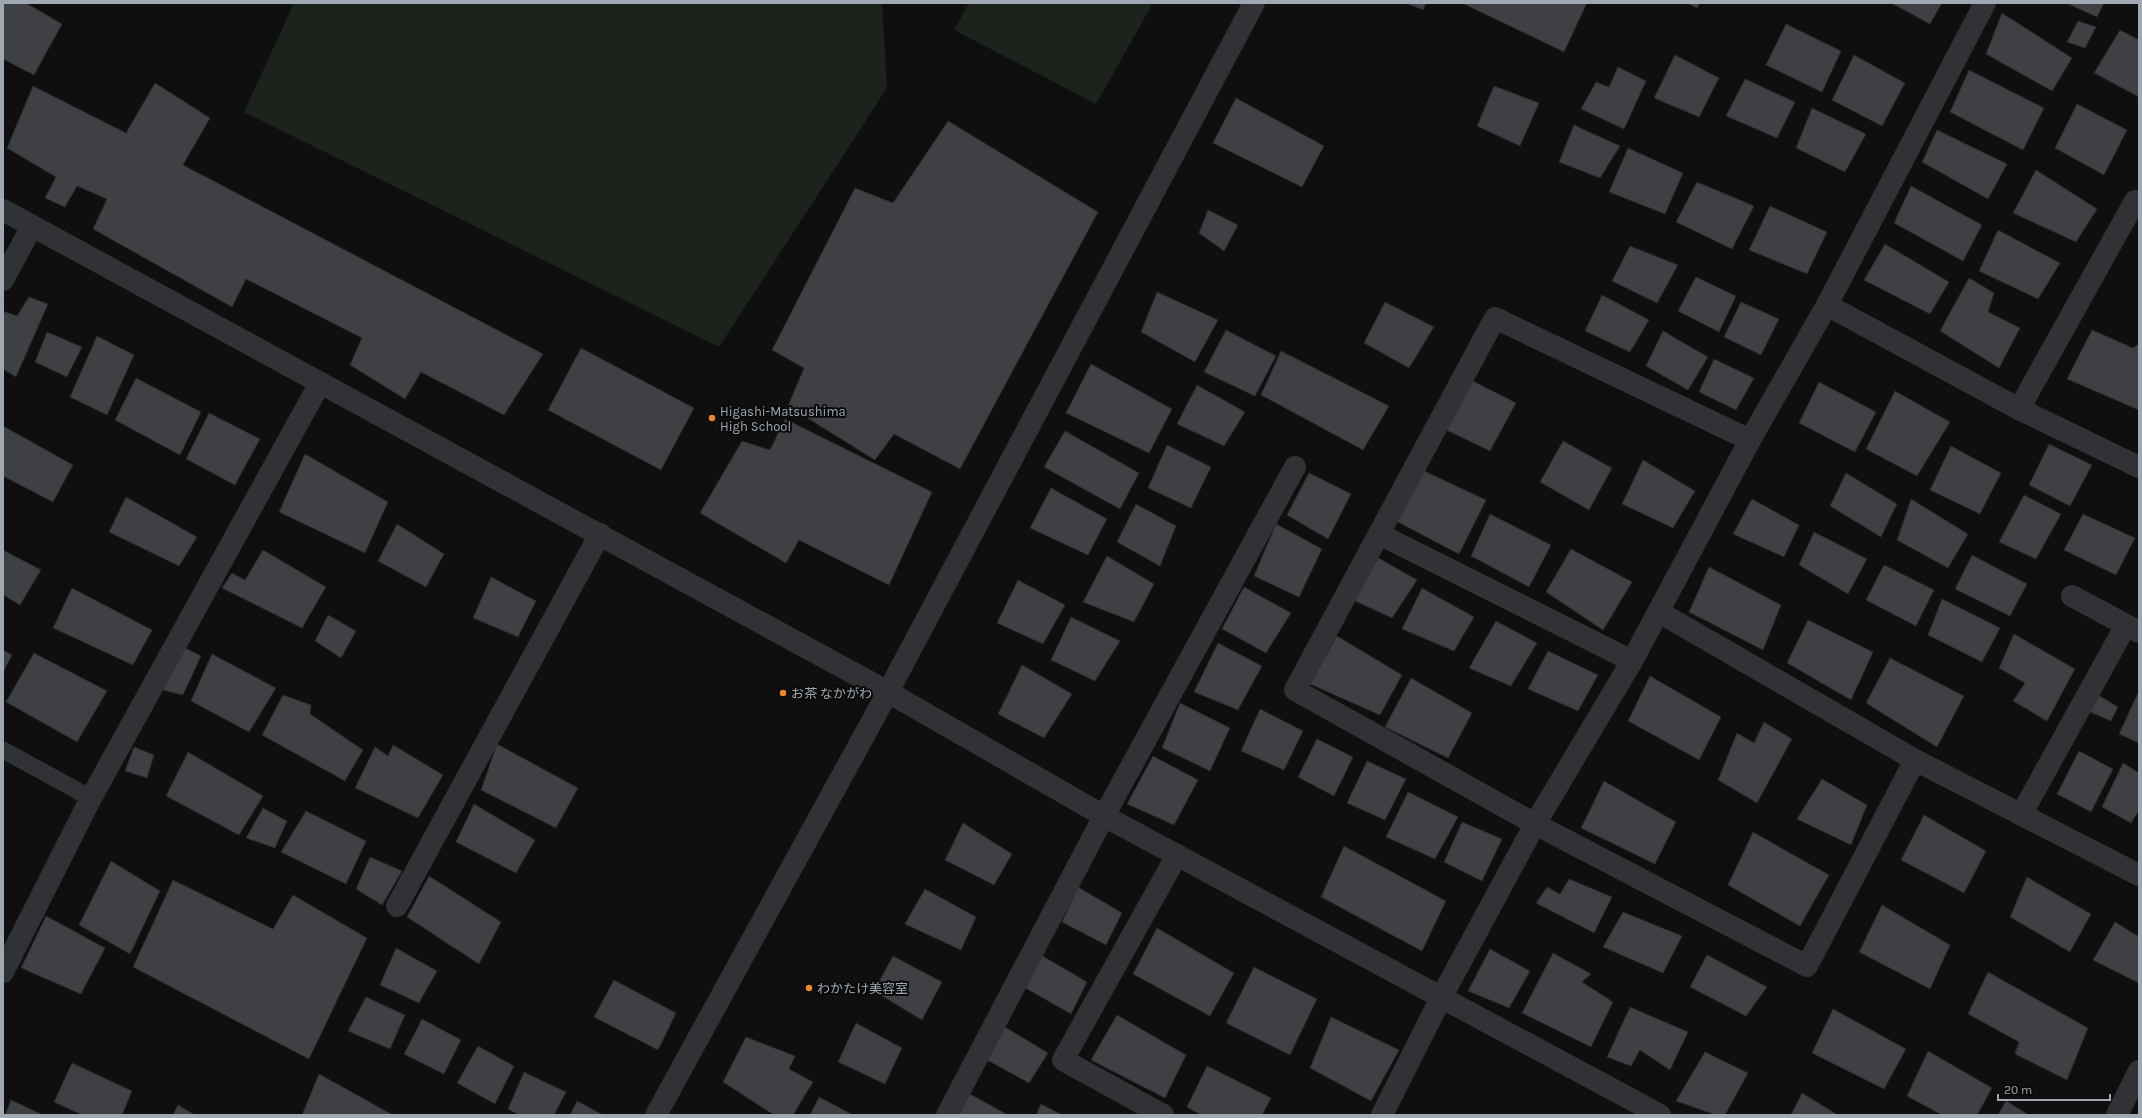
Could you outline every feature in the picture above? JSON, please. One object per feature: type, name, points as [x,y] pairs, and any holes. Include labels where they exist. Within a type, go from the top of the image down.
[{"type":"street","points":[[656,1115],[888,692],[1254,3]]},
{"type":"street","points":[[1382,1115],[1442,996],[1535,824],[1632,661],[1659,612],[1750,440],[1827,305],[1986,3]]},
{"type":"street","points":[[2019,409],[2135,201]]},
{"type":"street","points":[[3,210],[888,692],[1104,816],[1442,996],[1660,1115]]},
{"type":"street","points":[[3,280],[32,226]]},
{"type":"street","points":[[1827,305],[2019,409],[2139,467]]},
{"type":"street","points":[[1750,440],[1495,318],[1295,690],[1535,824],[1807,966],[1915,760]]},
{"type":"street","points":[[3,972],[91,798],[320,383]]},
{"type":"street","points":[[947,1115],[1104,816],[1295,467]]},
{"type":"street","points":[[397,906],[600,534]]},
{"type":"street","points":[[1379,534],[1632,661]]},
{"type":"street","points":[[2021,815],[2133,629],[2072,596]]},
{"type":"street","points":[[1659,612],[1915,760],[2139,875]]},
{"type":"street","points":[[1163,1115],[1063,1060],[1177,855]]},
{"type":"street","points":[[2126,1109],[2139,1071]]},
{"type":"lane","points":[[3,750],[91,798]]},
{"type":"shaded area","points":[[294,3],[882,3],[887,88],[719,347],[244,112]]},
{"type":"shaded area","points":[[969,3],[1153,3],[1096,104],[954,30]]},
{"type":"building","points":[[3,3],[26,3],[62,24],[34,75],[3,59]]},
{"type":"building","points":[[1406,3],[1426,3],[1423,10]]},
{"type":"building","points":[[1462,3],[1587,3],[1564,52]]},
{"type":"building","points":[[1687,3],[1700,3],[1697,8]]},
{"type":"building","points":[[1891,3],[1942,3],[1930,24]]},
{"type":"building","points":[[2066,3],[2104,3],[2097,17]]},
{"type":"building","points":[[2002,13],[2072,58],[2052,91],[1986,54]]},
{"type":"building","points":[[2078,21],[2096,27],[2085,48],[2067,42]]},
{"type":"building","points":[[1786,24],[1841,51],[1822,92],[1766,65]]},
{"type":"building","points":[[2120,30],[2139,40],[2139,97],[2094,73]]},
{"type":"building","points":[[1675,55],[1719,78],[1699,117],[1654,98]]},
{"type":"building","points":[[1854,55],[1905,83],[1882,126],[1832,100]]},
{"type":"building","points":[[1618,67],[1646,81],[1624,129],[1581,109],[1596,82],[1609,87]]},
{"type":"building","points":[[1969,70],[2044,108],[2023,150],[1950,112]]},
{"type":"building","points":[[1745,79],[1795,102],[1777,138],[1726,116]]},
{"type":"building","points":[[155,83],[210,118],[183,165],[543,354],[504,415],[421,372],[405,399],[350,365],[362,338],[246,279],[232,307],[93,229],[107,199],[77,186],[65,207],[45,198],[56,177],[7,148],[33,86],[126,133]]},
{"type":"building","points":[[1494,86],[1539,103],[1520,146],[1477,126]]},
{"type":"building","points":[[1236,98],[1324,146],[1302,187],[1213,143]]},
{"type":"building","points":[[2077,104],[2127,130],[2104,175],[2055,148]]},
{"type":"building","points":[[1812,108],[1866,134],[1845,172],[1796,148]]},
{"type":"building","points":[[948,121],[1098,212],[960,469],[894,434],[875,460],[788,406],[804,368],[772,350],[855,188],[893,203]]},
{"type":"building","points":[[1574,125],[1620,146],[1600,178],[1559,162]]},
{"type":"building","points":[[1937,130],[2007,164],[1988,199],[1922,162]]},
{"type":"building","points":[[1628,148],[1683,173],[1665,214],[1609,192]]},
{"type":"building","points":[[2036,170],[2097,209],[2076,242],[2013,213]]},
{"type":"building","points":[[1697,182],[1754,206],[1732,249],[1676,222]]},
{"type":"building","points":[[1911,186],[1982,225],[1963,261],[1894,223]]},
{"type":"building","points":[[1770,206],[1827,232],[1807,274],[1749,250]]},
{"type":"building","points":[[1208,210],[1238,225],[1224,251],[1199,233]]},
{"type":"building","points":[[1998,230],[2060,263],[2038,299],[1979,271]]},
{"type":"building","points":[[1885,244],[1949,282],[1930,314],[1864,280]]},
{"type":"building","points":[[1630,246],[1678,265],[1657,303],[1612,281]]},
{"type":"building","points":[[1696,277],[1736,296],[1719,332],[1678,311]]},
{"type":"building","points":[[1969,278],[1994,293],[1988,312],[2020,328],[1999,368],[1940,331]]},
{"type":"building","points":[[1157,292],[1218,320],[1195,362],[1141,332]]},
{"type":"building","points":[[1602,295],[1649,320],[1630,352],[1585,331]]},
{"type":"building","points":[[29,297],[48,304],[16,377],[3,369],[3,311],[17,316]]},
{"type":"building","points":[[1385,302],[1434,327],[1409,368],[1364,343]]},
{"type":"building","points":[[1741,302],[1779,319],[1761,355],[1724,337]]},
{"type":"building","points":[[1226,330],[1276,356],[1255,396],[1204,372]]},
{"type":"building","points":[[2092,330],[2133,348],[2139,344],[2139,410],[2067,379]]},
{"type":"building","points":[[1663,331],[1708,357],[1688,390],[1646,366]]},
{"type":"building","points":[[47,332],[82,347],[67,377],[35,362]]},
{"type":"building","points":[[97,336],[134,355],[107,415],[70,397]]},
{"type":"building","points":[[581,348],[694,408],[661,470],[548,410]]},
{"type":"building","points":[[1281,351],[1389,406],[1363,450],[1261,395]]},
{"type":"building","points":[[1714,359],[1754,378],[1736,410],[1699,392]]},
{"type":"building","points":[[1091,364],[1172,409],[1149,453],[1066,413]]},
{"type":"building","points":[[136,378],[201,412],[180,455],[115,420]]},
{"type":"building","points":[[1469,379],[1516,403],[1490,451],[1442,428]]},
{"type":"building","points":[[1819,382],[1876,412],[1855,452],[1799,423]]},
{"type":"building","points":[[1197,385],[1245,412],[1224,446],[1177,424]]},
{"type":"building","points":[[1895,391],[1950,422],[1917,476],[1866,449]]},
{"type":"building","points":[[209,413],[260,439],[235,485],[186,459]]},
{"type":"building","points":[[785,419],[932,492],[889,585],[799,540],[786,563],[700,513],[742,441],[770,450]]},
{"type":"building","points":[[3,426],[73,465],[53,502],[3,476]]},
{"type":"building","points":[[1065,431],[1139,473],[1120,509],[1044,467]]},
{"type":"building","points":[[1563,441],[1612,468],[1589,510],[1540,482]]},
{"type":"building","points":[[2049,444],[2092,465],[2070,506],[2029,485]]},
{"type":"building","points":[[1167,445],[1211,467],[1191,508],[1148,488]]},
{"type":"building","points":[[1951,446],[2001,473],[1980,514],[1930,490]]},
{"type":"building","points":[[305,454],[388,502],[365,553],[279,512]]},
{"type":"building","points":[[1643,460],[1695,491],[1673,528],[1622,504]]},
{"type":"building","points":[[1422,470],[1486,500],[1459,554],[1394,520]]},
{"type":"building","points":[[1309,473],[1351,494],[1328,539],[1287,515]]},
{"type":"building","points":[[1846,473],[1897,504],[1881,537],[1830,506]]},
{"type":"building","points":[[1051,488],[1107,519],[1088,555],[1030,528]]},
{"type":"building","points":[[2024,495],[2061,514],[2036,559],[1999,542]]},
{"type":"building","points":[[126,497],[197,537],[179,566],[109,532]]},
{"type":"building","points":[[1752,499],[1799,525],[1784,557],[1733,534]]},
{"type":"building","points":[[1911,499],[1968,534],[1948,568],[1897,540]]},
{"type":"building","points":[[1136,504],[1176,526],[1160,566],[1117,542]]},
{"type":"building","points":[[1490,514],[1551,545],[1529,587],[1471,556]]},
{"type":"building","points":[[2083,514],[2135,538],[2116,575],[2064,550]]},
{"type":"building","points":[[397,524],[444,554],[426,587],[378,561]]},
{"type":"building","points":[[1276,524],[1322,549],[1299,597],[1254,576]]},
{"type":"building","points":[[1814,532],[1867,559],[1848,594],[1799,565]]},
{"type":"building","points":[[1571,549],[1632,582],[1603,630],[1546,592]]},
{"type":"building","points":[[3,550],[41,570],[20,605],[3,595]]},
{"type":"building","points":[[263,550],[326,587],[302,628],[222,588],[232,573],[245,580]]},
{"type":"building","points":[[1972,555],[2027,584],[2010,616],[1955,589]]},
{"type":"building","points":[[1107,556],[1154,584],[1134,622],[1083,602]]},
{"type":"building","points":[[1375,556],[1417,580],[1392,618],[1353,600]]},
{"type":"building","points":[[1884,565],[1934,590],[1916,626],[1866,600]]},
{"type":"building","points":[[1709,567],[1781,605],[1763,650],[1689,612]]},
{"type":"building","points":[[491,577],[536,601],[518,637],[473,618]]},
{"type":"building","points":[[1018,580],[1065,605],[1043,644],[997,623]]},
{"type":"building","points":[[1244,587],[1291,613],[1266,653],[1222,629]]},
{"type":"building","points":[[72,588],[152,630],[133,665],[53,628]]},
{"type":"building","points":[[1422,588],[1474,617],[1454,651],[1402,629]]},
{"type":"building","points":[[1942,599],[2000,628],[1982,662],[1928,635]]},
{"type":"building","points":[[328,615],[356,631],[341,658],[315,641]]},
{"type":"building","points":[[1071,617],[1120,641],[1095,681],[1051,660]]},
{"type":"building","points":[[1808,620],[1873,652],[1851,700],[1787,663]]},
{"type":"building","points":[[1496,621],[1537,643],[1511,686],[1469,668]]},
{"type":"building","points":[[2014,634],[2075,669],[2047,721],[2013,701],[2025,683],[1999,668]]},
{"type":"building","points":[[1337,636],[1402,675],[1380,715],[1310,684]]},
{"type":"building","points":[[1218,643],[1262,666],[1238,710],[1194,692]]},
{"type":"building","points":[[183,647],[201,656],[183,695],[162,690]]},
{"type":"building","points":[[3,650],[12,655],[3,672]]},
{"type":"building","points":[[1548,651],[1598,675],[1578,711],[1528,689]]},
{"type":"building","points":[[34,653],[107,691],[77,742],[6,702]]},
{"type":"building","points":[[212,654],[276,688],[249,732],[191,701]]},
{"type":"building","points":[[1890,658],[1964,696],[1937,747],[1866,703]]},
{"type":"building","points":[[1022,665],[1072,694],[1044,738],[998,714]]},
{"type":"building","points":[[1650,676],[1721,717],[1699,760],[1628,721]]},
{"type":"building","points":[[1411,678],[1472,713],[1448,758],[1385,727]]},
{"type":"building","points":[[2139,691],[2139,743],[2119,734]]},
{"type":"building","points":[[2097,694],[2118,707],[2111,721],[2088,711]]},
{"type":"building","points":[[283,695],[311,705],[310,714],[363,750],[345,781],[262,735]]},
{"type":"building","points":[[1180,703],[1230,728],[1210,771],[1162,748]]},
{"type":"building","points":[[1260,709],[1303,731],[1284,770],[1241,751]]},
{"type":"building","points":[[1764,722],[1792,739],[1757,803],[1718,780],[1737,733],[1754,743]]},
{"type":"building","points":[[1317,739],[1353,757],[1334,796],[1298,777]]},
{"type":"building","points":[[497,744],[578,788],[556,828],[481,790]]},
{"type":"building","points":[[393,745],[443,775],[418,818],[355,788],[375,747],[388,756]]},
{"type":"building","points":[[134,747],[154,755],[147,778],[125,771]]},
{"type":"building","points":[[2079,751],[2113,769],[2091,812],[2057,794]]},
{"type":"building","points":[[188,752],[263,796],[239,835],[166,796]]},
{"type":"building","points":[[1153,756],[1198,780],[1174,825],[1127,804]]},
{"type":"building","points":[[1367,761],[1406,779],[1385,820],[1347,803]]},
{"type":"building","points":[[2123,763],[2139,773],[2139,810],[2131,823],[2102,807]]},
{"type":"building","points":[[1822,779],[1867,805],[1851,845],[1797,819]]},
{"type":"building","points":[[1604,781],[1676,822],[1655,864],[1581,828]]},
{"type":"building","points":[[1408,792],[1458,817],[1435,859],[1386,837]]},
{"type":"building","points":[[474,804],[535,840],[516,873],[456,842]]},
{"type":"building","points":[[263,808],[287,821],[275,848],[246,838]]},
{"type":"building","points":[[306,811],[366,841],[346,884],[281,852]]},
{"type":"building","points":[[1924,815],[1986,851],[1964,893],[1901,860]]},
{"type":"building","points":[[1462,822],[1502,839],[1482,881],[1444,862]]},
{"type":"building","points":[[963,823],[1012,854],[994,885],[945,860]]},
{"type":"building","points":[[1753,832],[1829,875],[1800,926],[1728,885]]},
{"type":"building","points":[[1344,846],[1446,901],[1422,951],[1321,897]]},
{"type":"building","points":[[370,857],[402,871],[382,905],[356,889]]},
{"type":"building","points":[[111,861],[160,891],[130,954],[79,925]]},
{"type":"building","points":[[429,876],[501,922],[479,964],[407,917]]},
{"type":"building","points":[[2027,877],[2091,914],[2070,952],[2010,917]]},
{"type":"building","points":[[1569,879],[1612,897],[1594,933],[1536,903],[1547,887],[1560,894]]},
{"type":"building","points":[[173,880],[273,929],[293,895],[367,938],[309,1059],[133,967]]},
{"type":"building","points":[[1078,887],[1122,913],[1106,945],[1062,922]]},
{"type":"building","points":[[925,889],[976,917],[961,950],[905,924]]},
{"type":"building","points":[[1882,905],[1950,945],[1930,989],[1859,952]]},
{"type":"building","points":[[1623,912],[1682,936],[1663,973],[1603,947]]},
{"type":"building","points":[[46,916],[105,948],[81,994],[21,968]]},
{"type":"building","points":[[2115,922],[2139,937],[2139,983],[2093,960]]},
{"type":"building","points":[[1157,928],[1234,973],[1210,1016],[1133,974]]},
{"type":"building","points":[[396,948],[437,971],[419,1003],[380,985]]},
{"type":"building","points":[[1490,949],[1530,971],[1509,1008],[1468,991]]},
{"type":"building","points":[[1553,953],[1591,974],[1582,982],[1613,1002],[1591,1047],[1522,1013]]},
{"type":"building","points":[[1039,954],[1087,982],[1071,1014],[1022,986]]},
{"type":"building","points":[[1707,955],[1767,987],[1746,1016],[1690,987]]},
{"type":"building","points":[[893,956],[942,982],[922,1020],[874,991]]},
{"type":"building","points":[[1254,967],[1317,999],[1290,1055],[1226,1023]]},
{"type":"building","points":[[1988,972],[2088,1028],[2067,1080],[2015,1054],[2019,1042],[1968,1014]]},
{"type":"building","points":[[614,980],[676,1013],[658,1050],[594,1017]]},
{"type":"building","points":[[366,997],[405,1015],[390,1049],[348,1031]]},
{"type":"building","points":[[1630,1007],[1688,1032],[1670,1070],[1640,1050],[1631,1066],[1607,1057]]},
{"type":"building","points":[[1833,1009],[1906,1049],[1884,1089],[1812,1053]]},
{"type":"building","points":[[1117,1015],[1186,1055],[1165,1098],[1091,1060]]},
{"type":"building","points":[[1331,1017],[1399,1050],[1371,1101],[1310,1068]]},
{"type":"building","points":[[422,1019],[461,1040],[444,1074],[404,1054]]},
{"type":"building","points":[[856,1023],[902,1048],[885,1084],[838,1062]]},
{"type":"building","points":[[1005,1027],[1048,1053],[1029,1083],[987,1060]]},
{"type":"building","points":[[746,1037],[795,1056],[789,1069],[813,1082],[793,1115],[774,1115],[723,1082]]},
{"type":"building","points":[[478,1046],[514,1066],[495,1104],[457,1083]]},
{"type":"building","points":[[1928,1051],[1992,1088],[1977,1115],[1942,1115],[1907,1096]]},
{"type":"building","points":[[1705,1052],[1748,1073],[1725,1115],[1716,1115],[1676,1101]]},
{"type":"building","points":[[72,1063],[132,1091],[122,1115],[82,1115],[54,1102]]},
{"type":"building","points":[[1207,1066],[1271,1098],[1262,1115],[1201,1115],[1187,1107]]},
{"type":"building","points":[[524,1072],[566,1092],[554,1115],[519,1115],[508,1109]]},
{"type":"building","points":[[319,1074],[393,1115],[302,1115]]},
{"type":"building","points":[[968,1093],[1008,1115],[957,1115]]},
{"type":"building","points":[[1802,1093],[1838,1115],[1791,1115]]},
{"type":"building","points":[[819,1097],[853,1115],[810,1115]]},
{"type":"building","points":[[11,1100],[43,1115],[5,1115]]},
{"type":"building","points":[[577,1101],[603,1115],[570,1115]]},
{"type":"building","points":[[2006,1101],[2029,1115],[1998,1115]]},
{"type":"building","points":[[1041,1104],[1062,1115],[1036,1115]]},
{"type":"building","points":[[178,1105],[195,1115],[173,1115]]},
{"type":"place","name":"Higashi-Matsushima High School","points":[[712,418]]},
{"type":"place","name":"お茶 なかがわ","points":[[783,693]]},
{"type":"place","name":"わかたけ美容室","points":[[809,988]]}]
